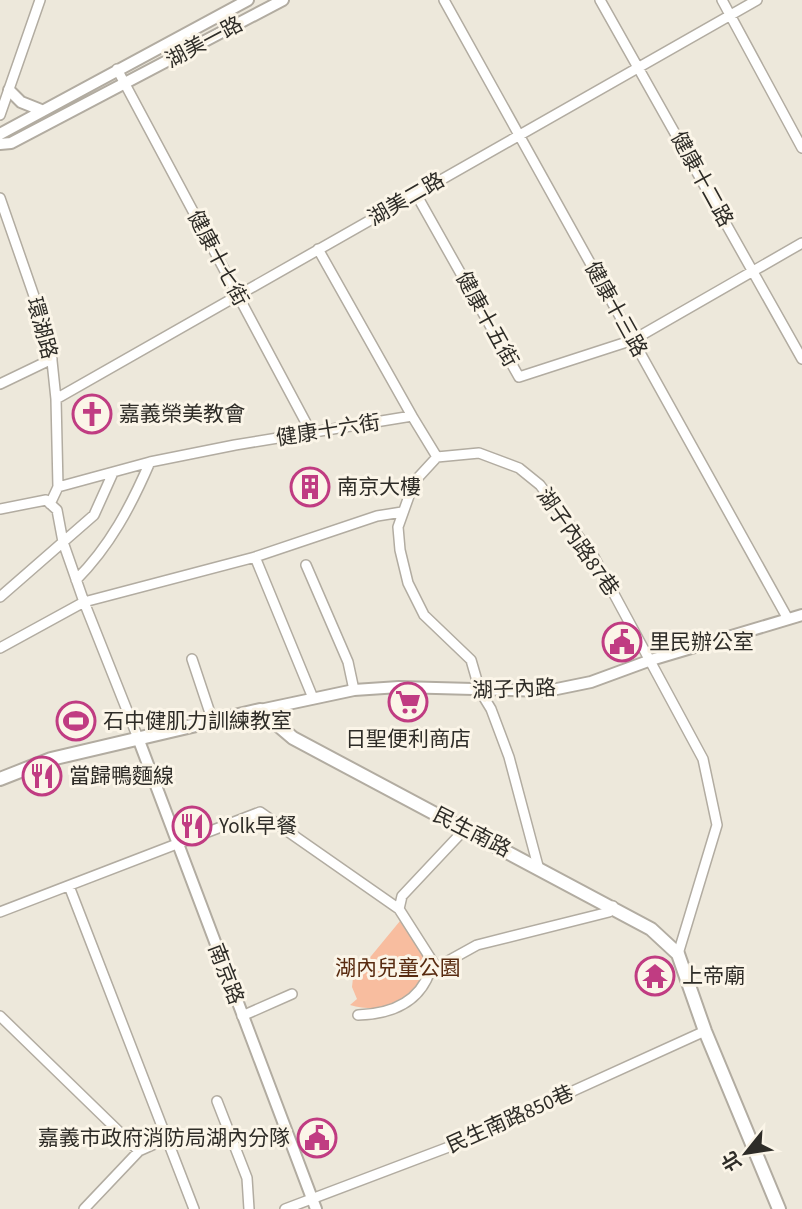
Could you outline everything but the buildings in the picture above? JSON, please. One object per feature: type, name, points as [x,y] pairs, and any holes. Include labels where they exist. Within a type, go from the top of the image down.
[{"type":"main road","points":[[0,779],[51,760],[260,710]]},
{"type":"main road","name":"民生南路","points":[[260,710],[293,738],[613,906],[651,929],[678,954],[705,1031],[779,1209]]},
{"type":"street","points":[[0,115],[40,0]]},
{"type":"street","points":[[2,132],[248,0]]},
{"type":"street","name":"湖美一路","points":[[6,143],[283,0]]},
{"type":"street","name":"健康十三路","points":[[444,0],[788,619]]},
{"type":"street","name":"健康十二路","points":[[600,0],[802,359]]},
{"type":"street","points":[[722,0],[802,148]]},
{"type":"street","name":"湖美二路","points":[[56,398],[757,0]]},
{"type":"street","points":[[117,69],[124,83]]},
{"type":"street","name":"健康十七街","points":[[124,83],[312,433]]},
{"type":"street","points":[[9,90],[21,102],[41,110]]},
{"type":"street","name":"健康十五街","points":[[416,194],[519,377],[633,340]]},
{"type":"street","name":"環湖路","points":[[0,198],[50,342],[56,398],[58,487],[50,504]]},
{"type":"street","points":[[633,340],[802,243]]},
{"type":"street","name":"健康十六街","points":[[58,487],[112,475],[150,462],[254,441],[412,416],[318,249]]},
{"type":"street","points":[[0,384],[52,359]]},
{"type":"street","points":[[412,416],[437,457],[414,482],[398,527],[408,583],[424,615],[471,660],[480,691],[491,709],[509,757],[538,866]]},
{"type":"street","name":"湖子內路87巷","points":[[437,457],[479,453],[519,468],[540,485],[594,557],[703,759],[717,825],[678,954]]},
{"type":"street","points":[[76,580],[92,564],[121,522],[150,462]]},
{"type":"street","points":[[0,597],[94,515],[112,475]]},
{"type":"street","points":[[0,509],[46,500],[57,510],[63,542],[76,580],[138,738]]},
{"type":"street","points":[[0,648],[84,602],[255,557],[377,516],[402,512]]},
{"type":"street","points":[[255,557],[313,698]]},
{"type":"street","points":[[306,565],[348,662],[354,690]]},
{"type":"street","name":"湖子內路","points":[[260,710],[354,690],[399,687],[547,691],[592,682],[651,660],[802,615]]},
{"type":"street","points":[[192,659],[213,722]]},
{"type":"street","name":"南京路","points":[[138,738],[176,847],[316,1209]]},
{"type":"street","points":[[0,912],[176,847],[260,812],[399,909],[436,967]]},
{"type":"street","points":[[399,909],[402,895],[465,829]]},
{"type":"street","points":[[69,886],[194,1209]]},
{"type":"street","points":[[358,1015],[381,1014],[404,1004],[424,988],[430,971],[477,945],[608,912],[613,906]]},
{"type":"street","points":[[242,1016],[292,994]]},
{"type":"street","points":[[0,1016],[139,1151]]},
{"type":"street","name":"民生南路850巷","points":[[285,1209],[454,1145],[705,1031]]},
{"type":"street","points":[[217,1101],[247,1178],[249,1209]]},
{"type":"street","points":[[84,1209],[139,1151],[168,1138]]},
{"type":"green space","name":"湖內兒童公園","points":[[400,921],[413,935],[430,965],[423,984],[407,1000],[389,1007],[350,1005],[357,999],[352,987],[353,978]]},
{"type":"place","name":"嘉義榮美教會","points":[[92,414]]},
{"type":"place","name":"南京大樓","points":[[310,487]]},
{"type":"place","name":"里民辦公室","points":[[622,642]]},
{"type":"place","name":"日聖便利商店","points":[[408,702]]},
{"type":"place","name":"石中健肌力訓練教室","points":[[76,721]]},
{"type":"place","name":"當歸鴨麵線","points":[[42,776]]},
{"type":"place","name":"Yolk早餐","points":[[192,826]]},
{"type":"place","name":"上帝廟","points":[[655,976]]},
{"type":"place","name":"嘉義市政府消防局湖內分隊","points":[[317,1138]]}]
